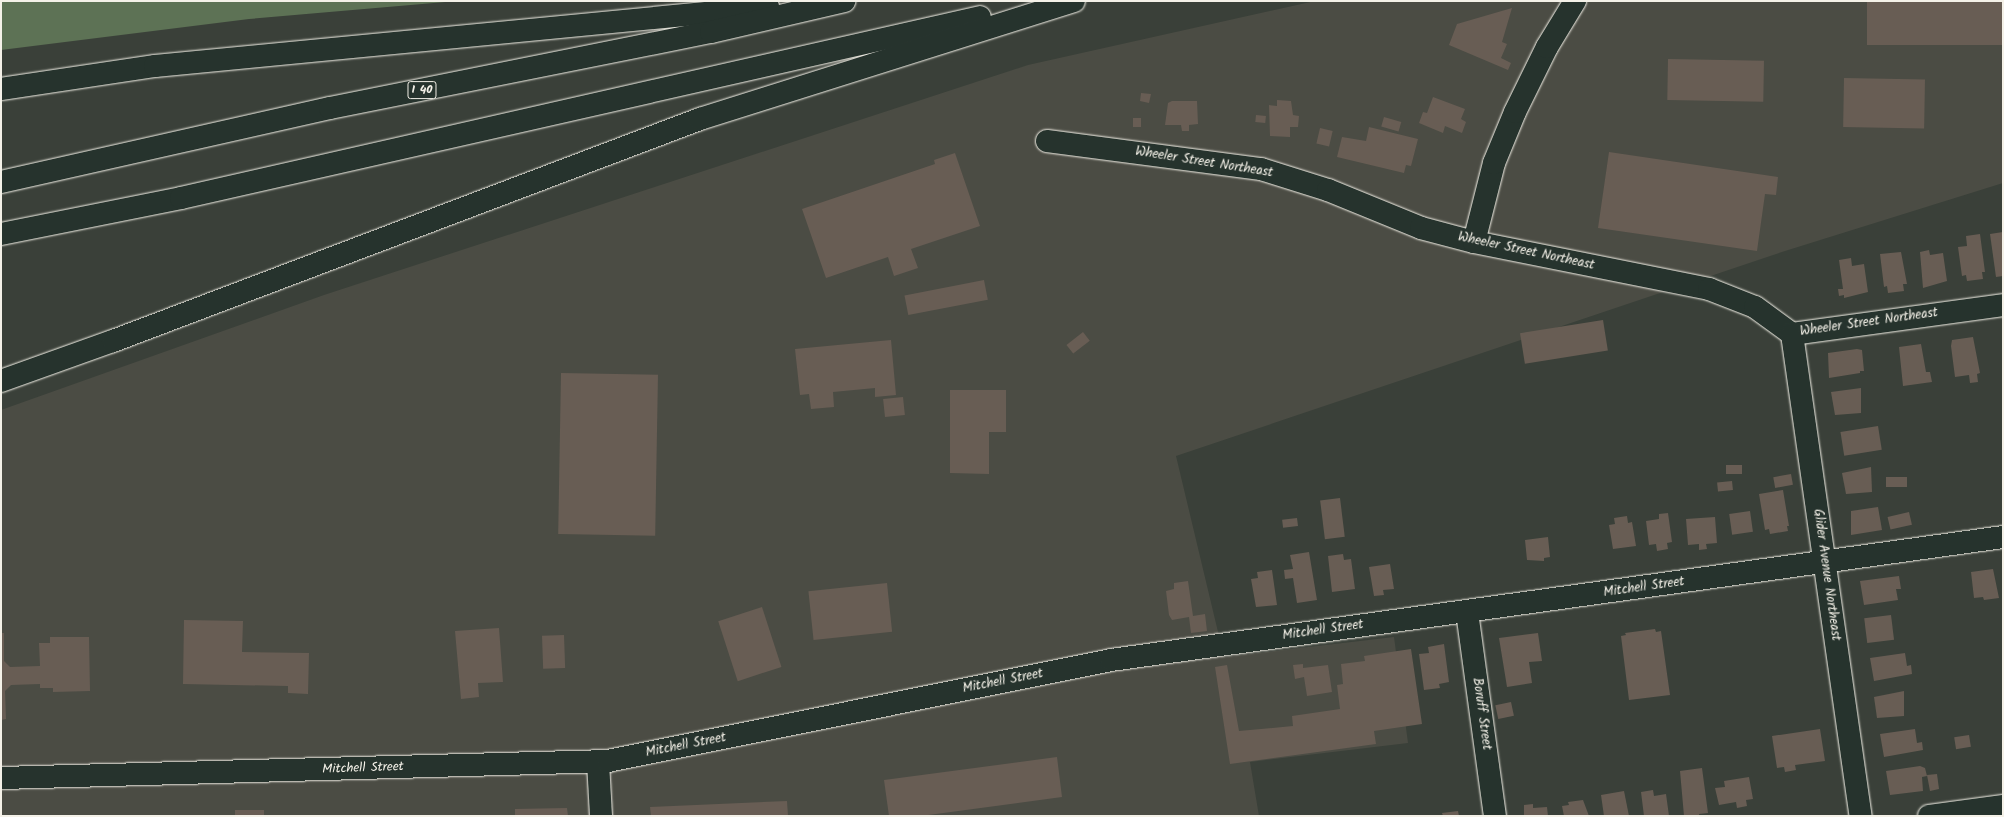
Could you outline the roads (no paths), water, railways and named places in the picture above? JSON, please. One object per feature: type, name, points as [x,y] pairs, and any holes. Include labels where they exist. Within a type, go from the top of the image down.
[{"type":"main road","points":[[1,88],[155,66],[821,1]]},
{"type":"main road","name":"I 40","points":[[1,182],[330,108],[711,32],[844,1]]},
{"type":"main road","points":[[1,234],[181,198],[1050,1]]},
{"type":"main road","points":[[1,381],[113,341],[700,119],[1074,1]]},
{"type":"main road","points":[[1474,242],[1494,163],[1515,112],[1547,47],[1574,1]]},
{"type":"main road","name":"Wheeler Street Northeast","points":[[1047,141],[1261,169],[1328,190],[1421,228],[1474,242],[1709,289],[1754,307],[1792,334],[2003,305]]},
{"type":"main road","name":"Glider Avenue Northeast","points":[[1792,334],[1861,816]]},
{"type":"main road","name":"Mitchell Street","points":[[1,778],[598,762],[1111,660],[1824,563],[2003,537]]},
{"type":"main road","name":"Boruff Street","points":[[1467,612],[1495,816]]},
{"type":"main road","points":[[598,762],[601,816]]},
{"type":"main road","points":[[1930,816],[2003,806]]}]
